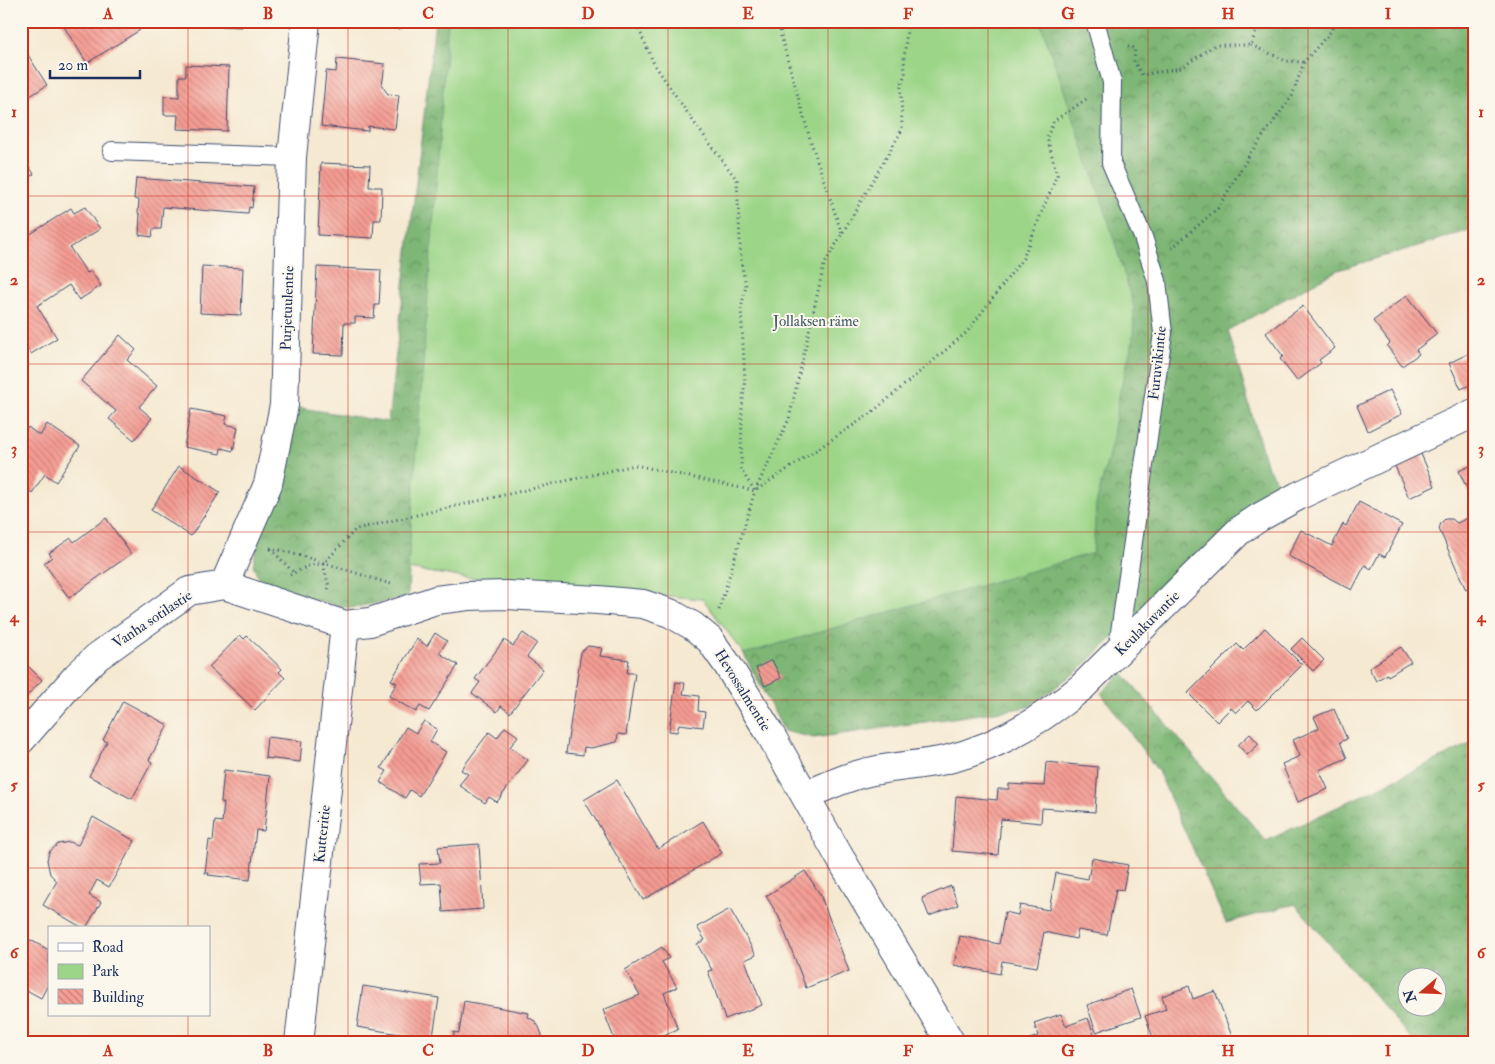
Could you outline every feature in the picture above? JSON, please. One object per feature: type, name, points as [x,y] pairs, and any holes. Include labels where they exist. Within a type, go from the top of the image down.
[{"type":"street","name":"Purjetuulentie","points":[[224,585],[268,484],[284,406],[292,157],[306,21]]},
{"type":"street","name":"Keulakuvantie","points":[[806,795],[845,779],[872,771],[946,760],[1006,737],[1057,708],[1117,654],[1239,531],[1298,496],[1474,413]]},
{"type":"street","name":"Vanha sotilastie","points":[[21,740],[97,658],[189,591],[224,585],[345,625]]},
{"type":"street","name":"Hevossalmentie","points":[[345,625],[370,622],[436,600],[468,596],[506,595],[644,604],[670,613],[693,626],[710,640],[728,664],[806,795],[839,856],[951,1043]]},
{"type":"street","name":"Kutteritie","points":[[299,1043],[345,625]]},
{"type":"lane","name":"Furuvikintie","points":[[1095,21],[1112,82],[1111,163],[1143,236],[1157,281],[1162,333],[1117,654]]},
{"type":"lane","points":[[112,151],[292,157]]},
{"type":"path","points":[[634,21],[654,64],[737,180],[741,262],[746,286],[741,308],[745,380],[742,409],[741,470],[755,491]]},
{"type":"path","points":[[779,21],[781,36],[810,139],[842,234]]},
{"type":"path","points":[[710,640],[755,491],[789,419],[824,265],[902,130],[901,87],[905,73],[904,59],[908,21]]},
{"type":"path","points":[[1252,45],[1260,21]]},
{"type":"path","points":[[1152,265],[1218,208],[1250,154],[1292,96],[1304,62],[1332,30],[1333,21]]},
{"type":"path","points":[[1100,39],[1135,48],[1134,62],[1142,75],[1181,68],[1215,45],[1252,45],[1286,61],[1304,62]]},
{"type":"path","points":[[254,595],[310,565],[323,564],[356,529],[635,465],[755,491],[870,414],[967,332],[1023,258],[1057,176],[1047,137],[1054,121],[1112,82]]},
{"type":"path","points":[[248,530],[270,548],[292,553],[417,592],[436,600]]},
{"type":"green space","name":"Jollaksen räme","points":[[435,21],[1474,21],[1474,229],[1338,270],[1228,330],[1266,464],[1283,492],[1166,587],[1080,669],[1029,707],[814,738],[784,731],[744,654],[703,599],[462,577],[409,569],[408,597],[350,608],[288,594],[260,581],[253,565],[261,529],[295,407],[388,422]]},
{"type":"green space","name":"Jollaksen räme","points":[[448,21],[1040,21],[1106,213],[1134,307],[1133,340],[1120,391],[1112,442],[1096,505],[1093,553],[744,654],[703,599],[462,577],[408,569]]},
{"type":"green space","points":[[1122,672],[1266,841],[1474,742],[1474,1043],[1415,1043],[1295,904],[1226,923],[1158,771],[1101,693]]},
{"type":"building","points":[[62,21],[134,21],[140,30],[87,63]]},
{"type":"building","points":[[191,21],[242,21],[242,27],[191,25]]},
{"type":"building","points":[[342,21],[401,21],[400,29],[342,24]]},
{"type":"building","points":[[21,44],[47,85],[21,102]]},
{"type":"building","points":[[337,59],[385,64],[382,86],[388,94],[399,95],[395,129],[368,126],[368,131],[321,126],[326,71],[336,72]]},
{"type":"building","points":[[186,65],[229,67],[227,131],[177,129],[178,115],[164,115],[164,96],[179,97],[179,76],[186,76]]},
{"type":"building","points":[[21,154],[34,174],[21,182]]},
{"type":"building","points":[[321,163],[370,165],[369,187],[382,187],[381,220],[374,220],[373,238],[318,235]]},
{"type":"building","points":[[136,178],[254,187],[252,208],[249,207],[248,214],[163,207],[161,229],[153,229],[152,237],[139,235],[139,200],[134,199]]},
{"type":"building","points":[[85,207],[100,229],[70,248],[87,273],[91,271],[101,286],[79,300],[69,285],[37,306],[57,338],[31,354],[27,347],[21,351],[21,240],[71,208],[74,213]]},
{"type":"building","points":[[202,266],[243,268],[241,315],[200,313]]},
{"type":"building","points":[[317,267],[381,270],[379,305],[375,305],[374,318],[355,317],[355,323],[344,323],[343,355],[313,354]]},
{"type":"building","points":[[1474,288],[1474,298],[1469,292]]},
{"type":"building","points":[[1407,295],[1437,334],[1416,350],[1419,354],[1402,366],[1387,346],[1390,343],[1373,321]]},
{"type":"building","points":[[1303,306],[1335,348],[1319,360],[1321,363],[1297,381],[1280,359],[1283,356],[1266,333]]},
{"type":"building","points":[[120,335],[136,350],[127,360],[157,386],[139,407],[152,418],[134,440],[109,419],[116,411],[81,381]]},
{"type":"building","points":[[1474,351],[1474,383],[1461,389],[1449,363]]},
{"type":"building","points":[[1390,390],[1402,414],[1368,431],[1357,406]]},
{"type":"building","points":[[191,409],[227,416],[225,424],[238,427],[233,451],[221,448],[220,454],[184,447]]},
{"type":"building","points":[[47,424],[80,446],[56,482],[45,474],[32,493],[21,486],[21,437],[28,427],[40,436]]},
{"type":"building","points":[[1421,454],[1435,486],[1409,498],[1395,466]]},
{"type":"building","points":[[1474,464],[1474,497],[1471,498],[1459,471]]},
{"type":"building","points":[[179,466],[220,492],[191,536],[151,510]]},
{"type":"building","points":[[1359,502],[1402,525],[1385,557],[1379,554],[1371,569],[1365,565],[1352,590],[1288,556],[1301,530],[1332,546],[1343,524],[1346,526]]},
{"type":"building","points":[[1472,516],[1474,519],[1474,586],[1466,590],[1439,529],[1445,519],[1452,519],[1457,523]]},
{"type":"building","points":[[106,518],[131,554],[69,598],[44,563],[52,557],[49,553],[71,538],[74,542]]},
{"type":"building","points":[[1265,628],[1302,665],[1257,710],[1248,701],[1236,713],[1231,708],[1217,722],[1188,693],[1237,644],[1243,650]]},
{"type":"building","points":[[435,633],[447,641],[439,653],[458,665],[429,711],[420,706],[416,712],[389,696],[397,683],[391,680],[417,639],[427,646]]},
{"type":"building","points":[[523,633],[537,643],[527,657],[543,669],[510,713],[501,706],[497,712],[472,693],[480,682],[475,679],[504,640],[513,646]]},
{"type":"building","points":[[240,635],[244,639],[247,636],[282,669],[279,672],[285,678],[255,710],[209,667]]},
{"type":"building","points":[[1302,638],[1324,660],[1313,671],[1291,649]]},
{"type":"building","points":[[588,646],[602,648],[600,656],[629,660],[627,673],[635,673],[626,735],[618,734],[617,742],[591,748],[584,747],[583,755],[566,753],[581,652]]},
{"type":"building","points":[[1401,647],[1411,662],[1376,681],[1369,668]]},
{"type":"building","points":[[772,660],[781,678],[765,686],[756,668]]},
{"type":"building","points":[[27,665],[42,680],[21,702],[21,671]]},
{"type":"building","points":[[676,682],[685,683],[683,694],[699,696],[698,711],[705,712],[703,727],[679,724],[677,732],[669,731]]},
{"type":"building","points":[[123,701],[168,725],[149,760],[152,762],[132,799],[89,776],[107,742],[103,740]]},
{"type":"building","points":[[1334,709],[1347,739],[1340,742],[1347,758],[1319,770],[1328,789],[1298,802],[1282,764],[1300,756],[1293,740],[1319,728],[1314,717]]},
{"type":"building","points":[[424,721],[437,729],[430,742],[446,752],[419,796],[410,790],[405,798],[380,782],[387,771],[381,768],[406,727],[416,733]]},
{"type":"building","points":[[505,727],[518,736],[510,747],[528,760],[497,802],[489,797],[485,803],[459,785],[468,774],[461,770],[489,732],[497,738]]},
{"type":"building","points":[[1250,734],[1259,744],[1247,755],[1238,745]]},
{"type":"building","points":[[267,737],[302,741],[300,762],[265,758]]},
{"type":"building","points":[[1046,762],[1098,767],[1095,812],[1042,808],[1041,823],[1001,819],[998,855],[952,851],[956,796],[997,800],[998,789],[1009,789],[1009,784],[1044,786]]},
{"type":"building","points":[[224,770],[270,776],[264,831],[256,830],[250,880],[208,875],[209,873],[205,873],[209,840],[213,841],[215,821],[222,822],[224,803],[221,802]]},
{"type":"building","points":[[617,780],[658,849],[703,821],[722,853],[643,900],[584,800]]},
{"type":"building","points":[[93,817],[135,841],[109,887],[97,880],[89,895],[101,902],[87,926],[80,926],[43,905],[57,881],[50,874],[47,860],[49,852],[58,844],[70,842],[78,845]]},
{"type":"building","points":[[479,844],[483,909],[443,912],[441,883],[421,884],[419,864],[440,863],[438,847]]},
{"type":"building","points":[[1092,858],[1128,865],[1123,890],[1116,889],[1107,935],[1078,930],[1076,939],[1044,932],[1037,967],[1002,961],[1000,974],[954,965],[960,936],[999,944],[1005,912],[1018,915],[1020,905],[1049,910],[1056,873],[1088,879]]},
{"type":"building","points":[[805,871],[820,894],[849,971],[806,988],[779,917],[766,896]]},
{"type":"building","points":[[951,886],[958,905],[929,916],[922,898]]},
{"type":"building","points":[[730,909],[756,955],[745,960],[762,1005],[725,1019],[708,971],[712,970],[697,944],[705,940],[697,927]]},
{"type":"building","points":[[21,935],[48,949],[48,985],[41,998],[21,987]]},
{"type":"building","points":[[662,947],[669,958],[662,962],[677,987],[664,993],[678,1029],[644,1043],[616,1043],[603,1010],[640,995],[625,970]]},
{"type":"building","points":[[363,986],[439,998],[432,1043],[411,1043],[412,1036],[357,1027]]},
{"type":"building","points":[[1189,986],[1193,999],[1215,991],[1234,1042],[1155,1043],[1145,1016],[1166,1009],[1162,996]]},
{"type":"building","points":[[1131,989],[1141,1017],[1096,1032],[1087,1005]]},
{"type":"building","points":[[464,1001],[529,1013],[528,1017],[535,1021],[539,1027],[542,1043],[453,1043],[454,1032],[459,1033]]},
{"type":"building","points":[[1061,1014],[1066,1026],[1088,1018],[1097,1043],[1019,1043],[1038,1036],[1034,1023]]}]
